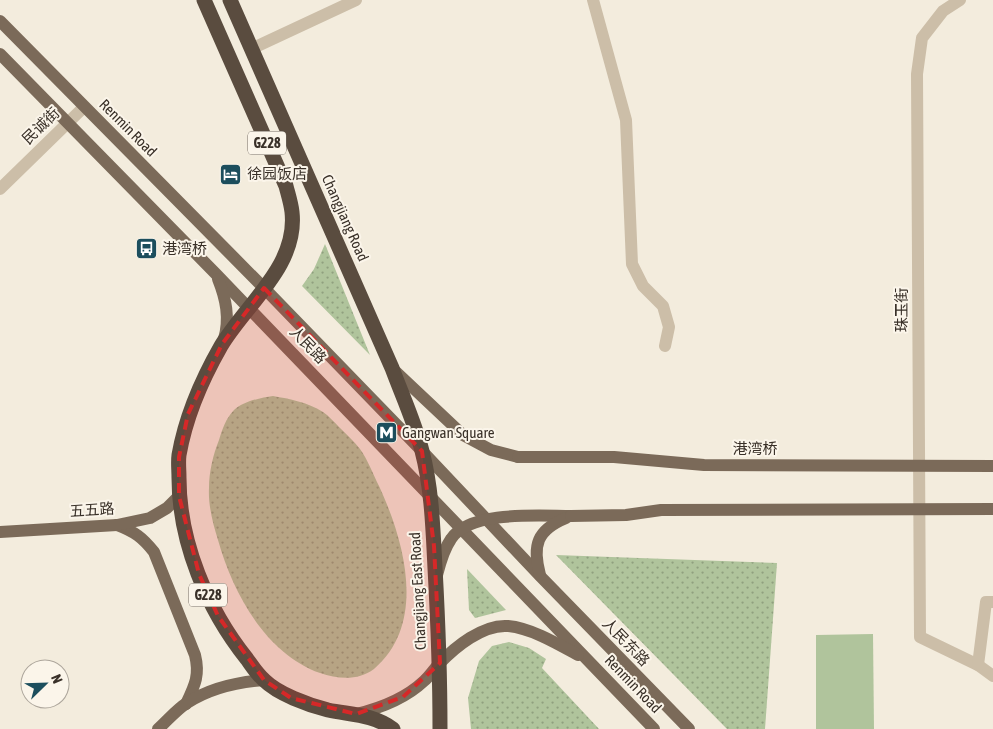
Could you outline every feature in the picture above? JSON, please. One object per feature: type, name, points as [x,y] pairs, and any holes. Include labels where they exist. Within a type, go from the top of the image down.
[{"type":"highway","name":"G228","points":[[204,0],[286,186],[292,213],[290,239],[282,260],[264,288],[222,344],[188,414],[179,457],[179,496],[185,531],[198,574],[218,616],[264,680],[291,698],[327,710],[376,719],[393,729]]},
{"type":"highway","name":"Changjiang Road","points":[[230,0],[392,368],[410,413],[422,451]]},
{"type":"highway","name":"Changjiang East Road","points":[[422,451],[429,494],[436,577],[440,663],[440,729]]},
{"type":"main road","name":"Renmin Road","points":[[0,21],[232,257]]},
{"type":"main road","name":"人民路","points":[[0,54],[249,308],[589,661]]},
{"type":"main road","name":"人民路","points":[[232,257],[422,451],[541,577]]},
{"type":"main road","points":[[216,274],[227,308],[227,327],[222,344]]},
{"type":"main road","name":"港湾桥","points":[[392,368],[463,435],[491,450],[518,457],[614,458],[704,465],[993,466]]},
{"type":"main road","name":"五五路","points":[[0,532],[117,525],[150,518],[167,508],[179,496]]},
{"type":"main road","points":[[436,577],[451,538],[462,528],[486,520],[509,517],[626,515],[661,510],[993,509]]},
{"type":"main road","points":[[541,577],[535,557],[537,542],[552,524],[572,516]]},
{"type":"main road","points":[[117,525],[131,530],[142,538],[154,552],[195,655],[198,669],[195,686],[186,704]]},
{"type":"main road","name":"人民东路","points":[[541,577],[689,729]]},
{"type":"main road","points":[[356,714],[381,708],[403,696],[424,681],[462,642],[486,630],[507,626],[533,633],[589,661]]},
{"type":"main road","name":"Renmin Road","points":[[589,661],[654,729]]},
{"type":"main road","points":[[158,729],[186,704],[221,688],[243,682],[264,680]]},
{"type":"street","points":[[251,48],[356,0]]},
{"type":"street","points":[[594,0],[626,120],[632,264],[643,286],[663,306],[668,327],[665,346]]},
{"type":"street","name":"珠玉街","points":[[960,0],[943,11],[922,38],[917,74],[920,637],[978,665]]},
{"type":"street","name":"民诚街","points":[[0,189],[84,107]]},
{"type":"street","points":[[993,602],[986,602],[978,665],[993,676]]},
{"type":"highlighted area","points":[[264,288],[422,451],[434,546],[440,663],[403,697],[356,714],[291,698],[264,680],[218,616],[199,574],[179,496],[179,457],[188,414],[222,344]]},
{"type":"green space","points":[[325,244],[370,355],[302,286],[314,269]]},
{"type":"green space","name":"Gangwan Square","points":[[273,396],[305,403],[323,412],[355,443],[370,467],[388,507],[396,531],[403,556],[406,580],[406,605],[401,629],[391,650],[374,669],[361,676],[341,678],[320,673],[300,664],[283,651],[254,619],[242,600],[224,560],[210,508],[209,482],[213,458],[223,428],[234,410],[252,400]]},
{"type":"green space","points":[[556,555],[777,563],[765,729],[727,729]]},
{"type":"green space","points":[[467,569],[506,610],[475,618],[469,610]]},
{"type":"green space","points":[[873,634],[874,729],[816,729],[816,635]]},
{"type":"green space","points":[[509,642],[529,648],[546,659],[542,668],[599,729],[471,729],[468,698],[479,661],[492,646]]},
{"type":"place","name":"徐园饭店","points":[[231,174]]},
{"type":"place","name":"港湾桥","points":[[146,249]]},
{"type":"place","name":"Gangwan Square","points":[[386,433]]}]
